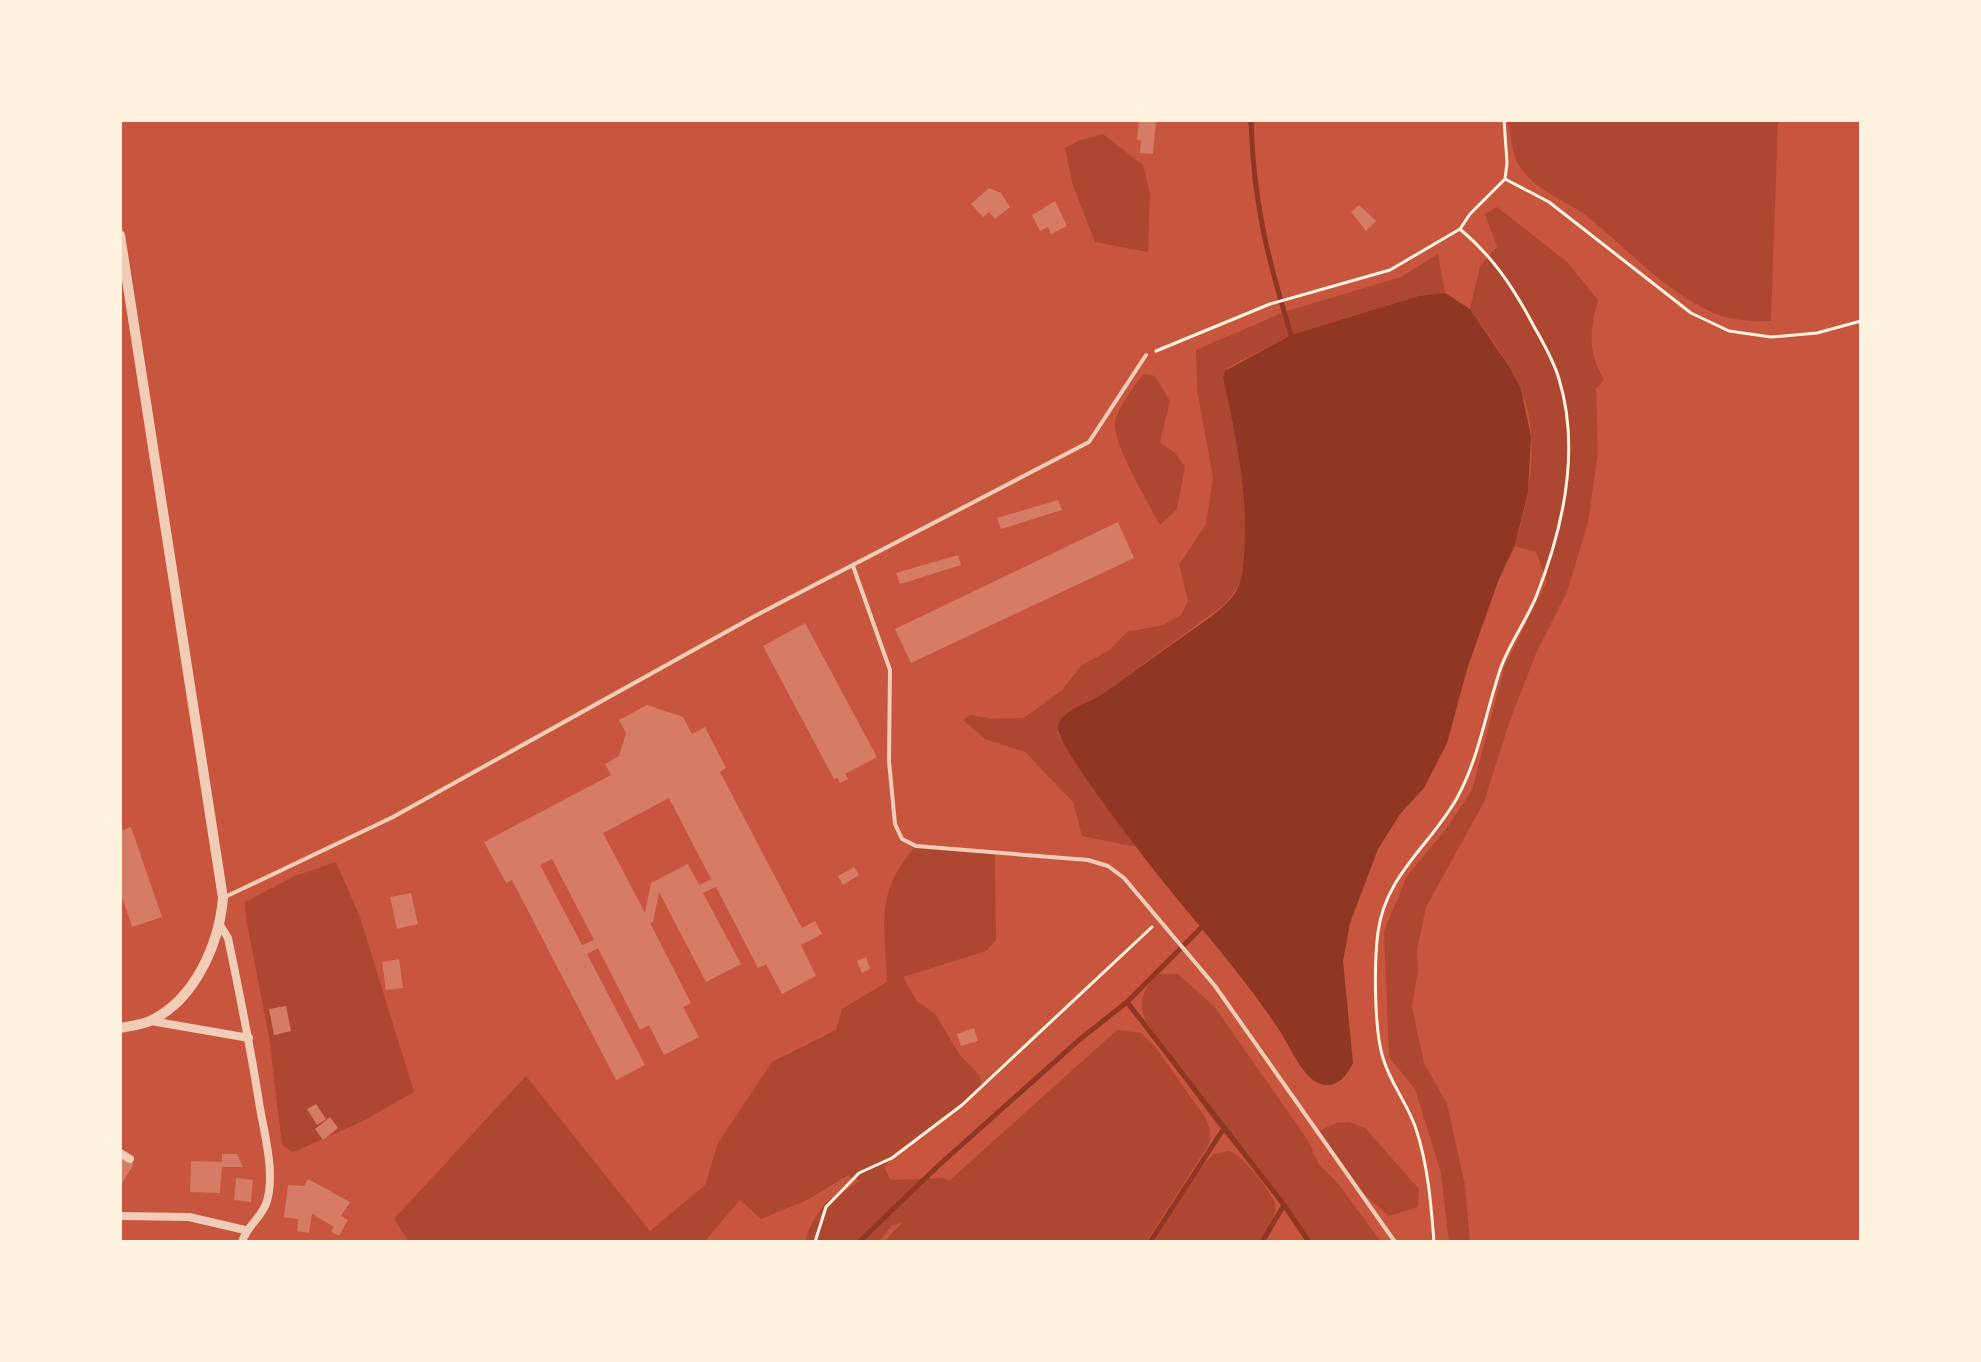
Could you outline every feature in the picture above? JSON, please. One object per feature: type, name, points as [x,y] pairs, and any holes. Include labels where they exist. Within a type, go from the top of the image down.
[{"type":"street","points":[[120,235],[223,898],[220,925],[198,977],[176,1002],[150,1021]]},
{"type":"street","points":[[220,925],[228,938],[249,1038],[267,1149],[268,1200],[260,1216],[245,1230],[242,1242]]},
{"type":"street","points":[[120,1028],[150,1021],[249,1038]]},
{"type":"street","points":[[120,1153],[130,1159]]},
{"type":"street","points":[[120,1216],[189,1217],[245,1230]]},
{"type":"lane","points":[[223,898],[393,817],[753,617],[1089,442],[1146,355]]},
{"type":"lane","points":[[853,566],[890,670],[889,761],[895,824],[902,839],[916,846],[1088,860],[1108,866],[1124,878],[1215,986],[1395,1242]]},
{"type":"path","points":[[1146,355],[1270,304],[1390,270],[1460,229],[1470,214],[1505,179],[1507,152],[1504,120]]},
{"type":"path","points":[[1505,179],[1549,202],[1691,313],[1729,331],[1771,337],[1817,333],[1861,321]]},
{"type":"path","points":[[1434,1242],[1430,1189],[1416,1128],[1383,1060],[1378,1040],[1378,931],[1388,896],[1404,866],[1456,800],[1472,766],[1502,665],[1536,597],[1551,553],[1564,503],[1569,466],[1568,424],[1559,378],[1543,342],[1500,269],[1460,229]]},
{"type":"path","points":[[815,1242],[826,1207],[859,1173],[892,1158],[962,1105],[1159,920]]},
{"type":"shaded area","points":[[1507,120],[1778,120],[1771,321],[1750,321],[1716,314],[1665,283],[1580,211],[1527,176],[1515,157]]},
{"type":"shaded area","points":[[1103,134],[1143,165],[1150,194],[1148,252],[1095,242],[1072,183],[1065,148]]},
{"type":"shaded area","points":[[1497,207],[1567,262],[1598,300],[1592,340],[1595,359],[1604,379],[1596,389],[1598,452],[1588,522],[1567,592],[1537,651],[1510,720],[1484,802],[1426,907],[1417,950],[1418,971],[1412,1006],[1424,1063],[1447,1104],[1465,1185],[1470,1242],[1449,1242],[1441,1173],[1415,1089],[1389,1057],[1384,931],[1407,876],[1446,829],[1472,790],[1504,668],[1547,581],[1536,552],[1515,546],[1531,467],[1527,407],[1509,367],[1470,309],[1480,266],[1497,247],[1485,214]]},
{"type":"shaded area","points":[[1438,254],[1445,293],[1417,296],[1291,335],[1227,368],[1246,504],[1247,532],[1241,579],[1224,605],[1094,700],[1074,710],[1057,733],[1136,847],[1082,836],[1073,802],[1025,752],[985,739],[963,720],[971,715],[992,719],[1024,718],[1062,690],[1082,665],[1110,650],[1127,632],[1163,625],[1181,615],[1188,601],[1179,565],[1206,524],[1213,477],[1197,390],[1196,350],[1284,312],[1401,277]]},
{"type":"shaded area","points":[[1445,293],[1470,309],[1521,389],[1531,436],[1528,492],[1515,545],[1499,579],[1468,666],[1447,743],[1424,788],[1400,814],[1378,849],[1350,923],[1343,961],[1353,1063],[1341,1080],[1327,1085],[1315,1081],[1303,1070],[1252,992],[1083,775],[1060,736],[1058,726],[1070,711],[1101,695],[1212,616],[1238,588],[1244,561],[1245,511],[1237,444],[1223,377],[1225,371],[1291,335],[1418,296]]},
{"type":"shaded area","points":[[1144,374],[1155,376],[1170,401],[1160,442],[1176,454],[1185,467],[1177,509],[1160,525],[1132,474],[1116,432],[1115,422],[1119,411]]},
{"type":"shaded area","points":[[916,846],[995,852],[996,940],[986,951],[903,977],[917,1001],[936,1015],[959,1054],[979,1075],[982,1087],[892,1158],[884,1167],[891,1180],[944,1178],[949,1181],[1117,1030],[1141,1033],[1156,1048],[1205,1117],[1210,1130],[1209,1144],[1146,1242],[884,1242],[902,1223],[892,1225],[879,1242],[806,1242],[811,1226],[824,1206],[859,1180],[847,1176],[807,1200],[761,1219],[740,1200],[704,1242],[409,1242],[394,1219],[526,1076],[650,1231],[705,1185],[718,1143],[772,1062],[836,1030],[842,1009],[887,982],[884,926],[888,894],[893,879]]},
{"type":"shaded area","points":[[336,862],[360,917],[414,1092],[361,1122],[293,1152],[282,1145],[269,1037],[245,902],[295,876]]},
{"type":"shaded area","points":[[1159,974],[1178,974],[1214,1006],[1307,1139],[1319,1164],[1340,1186],[1381,1242],[1308,1242],[1295,1221],[1212,1118],[1148,1028],[1143,998],[1148,986]]},
{"type":"shaded area","points":[[1349,1122],[1365,1128],[1419,1189],[1418,1207],[1389,1216],[1360,1191],[1317,1132],[1336,1123]]},
{"type":"shaded area","points":[[1229,1151],[1248,1166],[1273,1199],[1274,1214],[1261,1242],[1153,1242],[1201,1167],[1214,1154]]},
{"type":"building","points":[[1139,120],[1156,120],[1153,154],[1140,153],[1141,140],[1137,140]]},
{"type":"building","points":[[989,188],[1001,193],[1010,207],[995,219],[989,212],[983,217],[971,204]]},
{"type":"building","points":[[1055,201],[1067,226],[1051,234],[1048,227],[1040,231],[1032,215]]},
{"type":"building","points":[[1359,205],[1376,221],[1366,231],[1351,212]]},
{"type":"building","points":[[1058,500],[1062,510],[1001,529],[997,518]]},
{"type":"building","points":[[1118,522],[1134,558],[911,663],[895,629]]},
{"type":"building","points":[[958,555],[961,565],[900,584],[896,573]]},
{"type":"building","points":[[805,623],[877,757],[845,774],[848,779],[840,783],[837,778],[834,779],[763,646]]},
{"type":"building","points":[[647,705],[683,717],[692,734],[705,727],[726,768],[720,772],[802,928],[815,921],[822,934],[801,945],[816,976],[782,994],[766,964],[758,968],[716,887],[703,893],[741,964],[706,982],[659,892],[653,922],[650,923],[691,1003],[683,1007],[699,1037],[664,1055],[649,1025],[640,1030],[598,948],[587,954],[645,1065],[616,1080],[512,880],[506,883],[484,842],[611,775],[605,764],[619,756],[626,733],[619,720]],"holes":[[[669,798],[711,879],[699,885],[688,864],[651,883],[645,913],[603,833]],[[552,859],[594,940],[582,945],[540,865]]]},
{"type":"building","points":[[131,827],[162,917],[132,927],[120,891],[120,831]]},
{"type":"building","points":[[854,867],[859,875],[843,885],[838,876]]},
{"type":"building","points":[[411,893],[418,924],[397,929],[390,897]]},
{"type":"building","points":[[866,957],[870,969],[862,973],[857,961]]},
{"type":"building","points":[[399,959],[403,988],[386,990],[382,962]]},
{"type":"building","points":[[286,1006],[291,1031],[274,1035],[269,1009]]},
{"type":"building","points":[[974,1028],[978,1041],[961,1046],[957,1034]]},
{"type":"building","points":[[316,1104],[326,1119],[317,1125],[307,1109]]},
{"type":"building","points":[[330,1117],[338,1128],[323,1140],[315,1129]]},
{"type":"building","points":[[222,1154],[237,1154],[243,1167],[222,1167],[220,1193],[190,1192],[191,1161],[222,1162]]},
{"type":"building","points":[[120,1156],[134,1164],[120,1186]]},
{"type":"building","points":[[236,1178],[253,1180],[251,1202],[234,1200]]},
{"type":"building","points":[[308,1179],[350,1202],[341,1216],[348,1220],[339,1236],[331,1231],[334,1227],[312,1214],[309,1233],[297,1231],[298,1219],[284,1217],[288,1185],[304,1186]]},
{"type":"waterway","points":[[1251,120],[1263,230],[1292,338]]},
{"type":"waterway","points":[[859,1242],[938,1166],[1079,1040],[1127,1002],[1203,926]]},
{"type":"waterway","points":[[1127,1002],[1284,1205],[1309,1242]]},
{"type":"waterway","points":[[1150,1242],[1224,1128]]},
{"type":"waterway","points":[[1262,1242],[1284,1205]]}]
